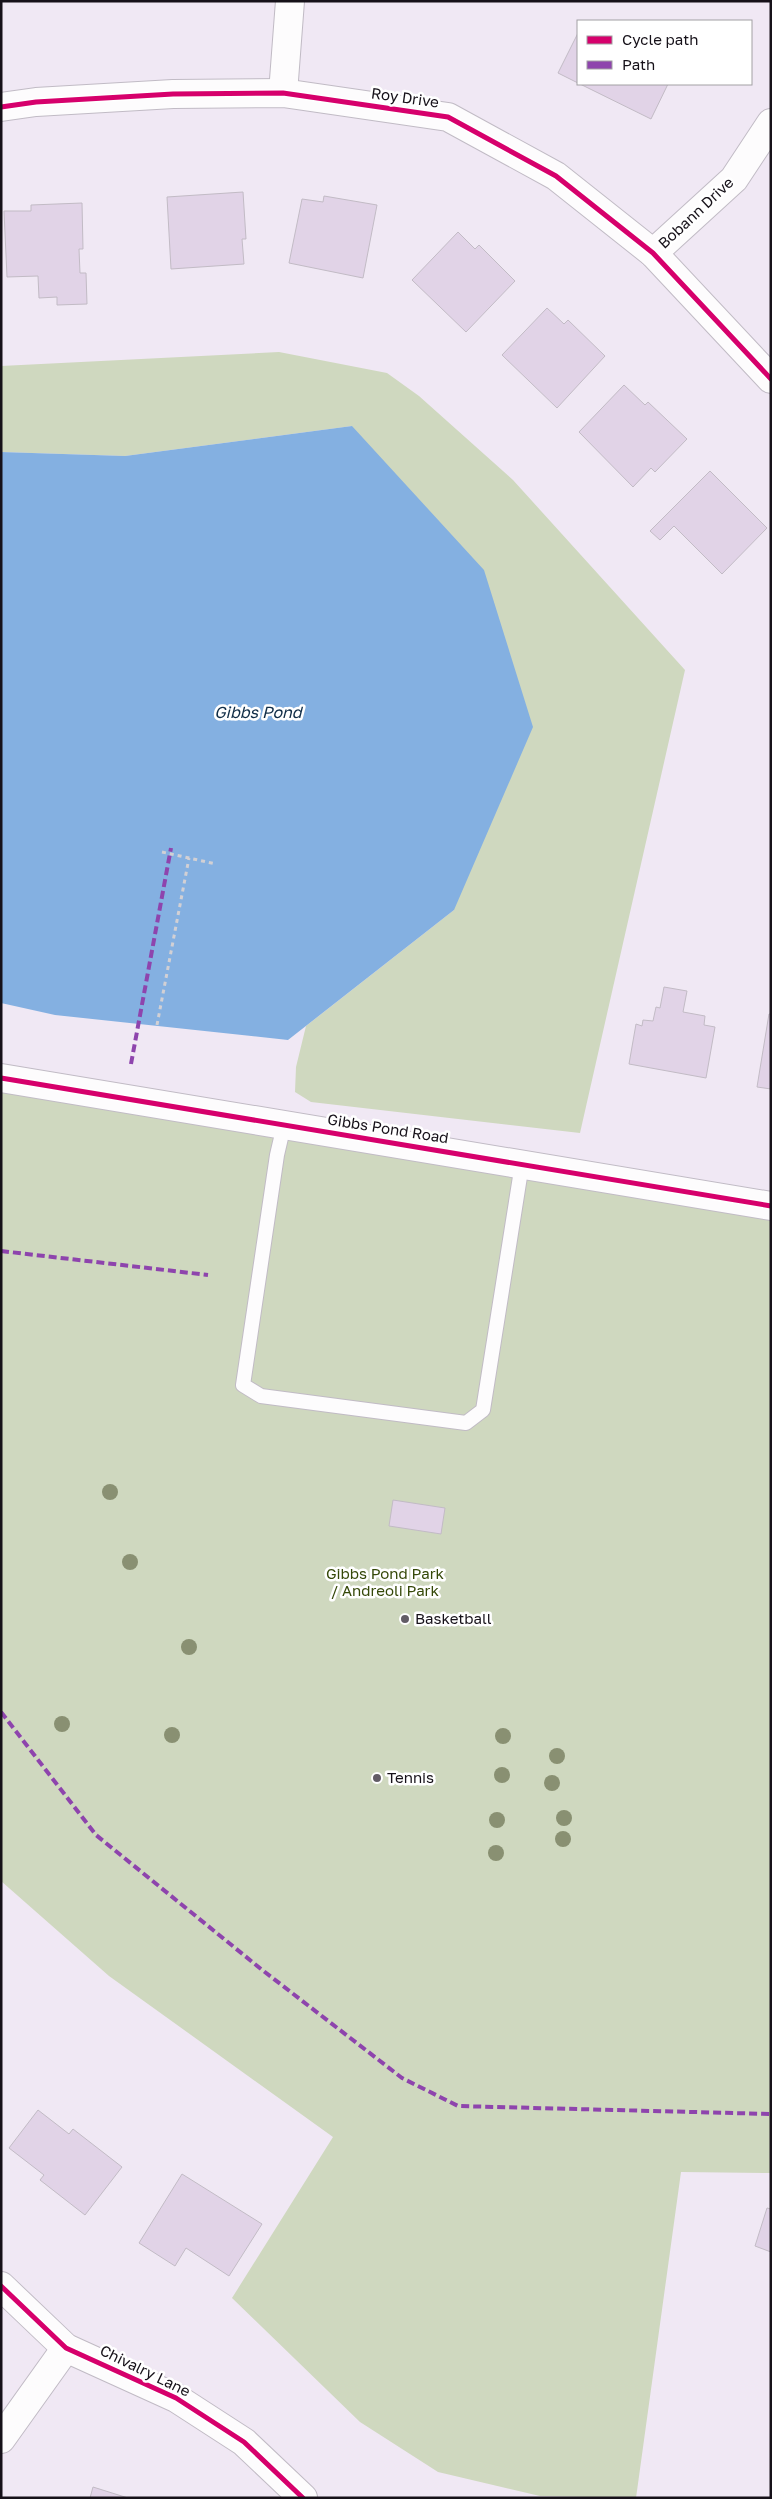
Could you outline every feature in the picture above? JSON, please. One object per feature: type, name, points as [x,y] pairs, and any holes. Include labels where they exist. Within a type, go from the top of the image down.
[{"type":"street","points":[[283,93],[290,1]]},
{"type":"street","name":"Roy Drive","points":[[1,107],[36,102],[173,94],[283,93],[448,117],[556,176],[652,253],[771,379]]},
{"type":"street","name":"Bobann Drive","points":[[652,253],[734,179],[771,123]]},
{"type":"street","name":"Gibbs Pond Road","points":[[1,1078],[771,1206]]},
{"type":"street","name":"Chivalry Lane","points":[[1,2286],[66,2348],[176,2398],[244,2442],[303,2498]]},
{"type":"street","points":[[1,2439],[66,2348]]},
{"type":"lane","points":[[284,1125],[277,1155],[243,1385],[261,1396],[466,1423],[483,1410],[522,1164]]},
{"type":"path","points":[[162,852],[216,864]]},
{"type":"path","points":[[157,1026],[190,858]]},
{"type":"green space","points":[[279,352],[387,373],[419,396],[513,480],[685,670],[580,1133],[311,1102],[295,1092],[296,1067],[306,1026],[454,910],[352,426],[125,456],[1,452],[1,366]]},
{"type":"green space","name":"Gibbs Pond Park / Andreoli Park","points":[[1,1078],[771,1206],[771,2173],[681,2172],[636,2498],[540,2496],[438,2472],[360,2422],[232,2298],[333,2137],[109,1976],[1,1881]]},
{"type":"water","name":"Gibbs Pond","points":[[352,426],[484,570],[533,727],[454,910],[288,1040],[55,1015],[1,1003],[1,452],[125,456]]},
{"type":"building","points":[[577,35],[577,82],[558,73]]},
{"type":"building","points":[[582,85],[668,85],[651,119]]},
{"type":"building","points":[[243,192],[246,239],[242,239],[244,264],[171,269],[167,197]]},
{"type":"building","points":[[324,196],[377,205],[363,278],[289,263],[302,199],[323,202]]},
{"type":"building","points":[[82,203],[83,249],[79,249],[80,273],[86,273],[87,304],[57,305],[57,297],[39,298],[38,276],[7,277],[4,211],[31,211],[31,205]]},
{"type":"building","points":[[458,232],[475,249],[479,245],[515,281],[466,332],[412,280]]},
{"type":"building","points":[[547,308],[564,324],[568,320],[605,356],[557,408],[502,355]]},
{"type":"building","points":[[624,385],[645,405],[648,402],[687,439],[655,472],[651,468],[633,487],[579,432]]},
{"type":"building","points":[[710,471],[767,528],[722,574],[674,526],[660,540],[650,531]]},
{"type":"building","points":[[664,987],[687,991],[683,1012],[705,1016],[704,1025],[715,1027],[706,1078],[629,1064],[636,1024],[642,1026],[643,1020],[653,1021],[656,1007],[660,1008]]},
{"type":"building","points":[[769,1014],[771,1014],[771,1089],[757,1087]]},
{"type":"building","points":[[393,1500],[445,1508],[441,1534],[389,1526]]},
{"type":"building","points":[[38,2110],[69,2134],[73,2129],[122,2167],[85,2215],[40,2180],[44,2175],[9,2148]]},
{"type":"building","points":[[182,2174],[262,2224],[229,2276],[186,2248],[175,2266],[139,2243]]},
{"type":"building","points":[[767,2208],[771,2209],[771,2252],[755,2246]]},
{"type":"building","points":[[93,2487],[128,2498],[90,2498]]},
{"type":"marked path","points":[[131,1064],[171,848]]},
{"type":"marked path","points":[[1,1251],[208,1275]]},
{"type":"marked path","points":[[1,1712],[96,1835],[261,1969],[402,2078],[458,2106],[771,2114]]},
{"type":"cycle path","points":[[1,107],[36,102],[173,94],[283,93],[448,117],[556,176],[653,253],[771,379]]},
{"type":"cycle path","points":[[1,1078],[771,1206]]},
{"type":"cycle path","points":[[1,2286],[66,2348],[176,2398],[244,2442],[303,2498]]},
{"type":"place","name":"Basketball","points":[[405,1619]]},
{"type":"place","name":"Tennis","points":[[377,1778]]}]
